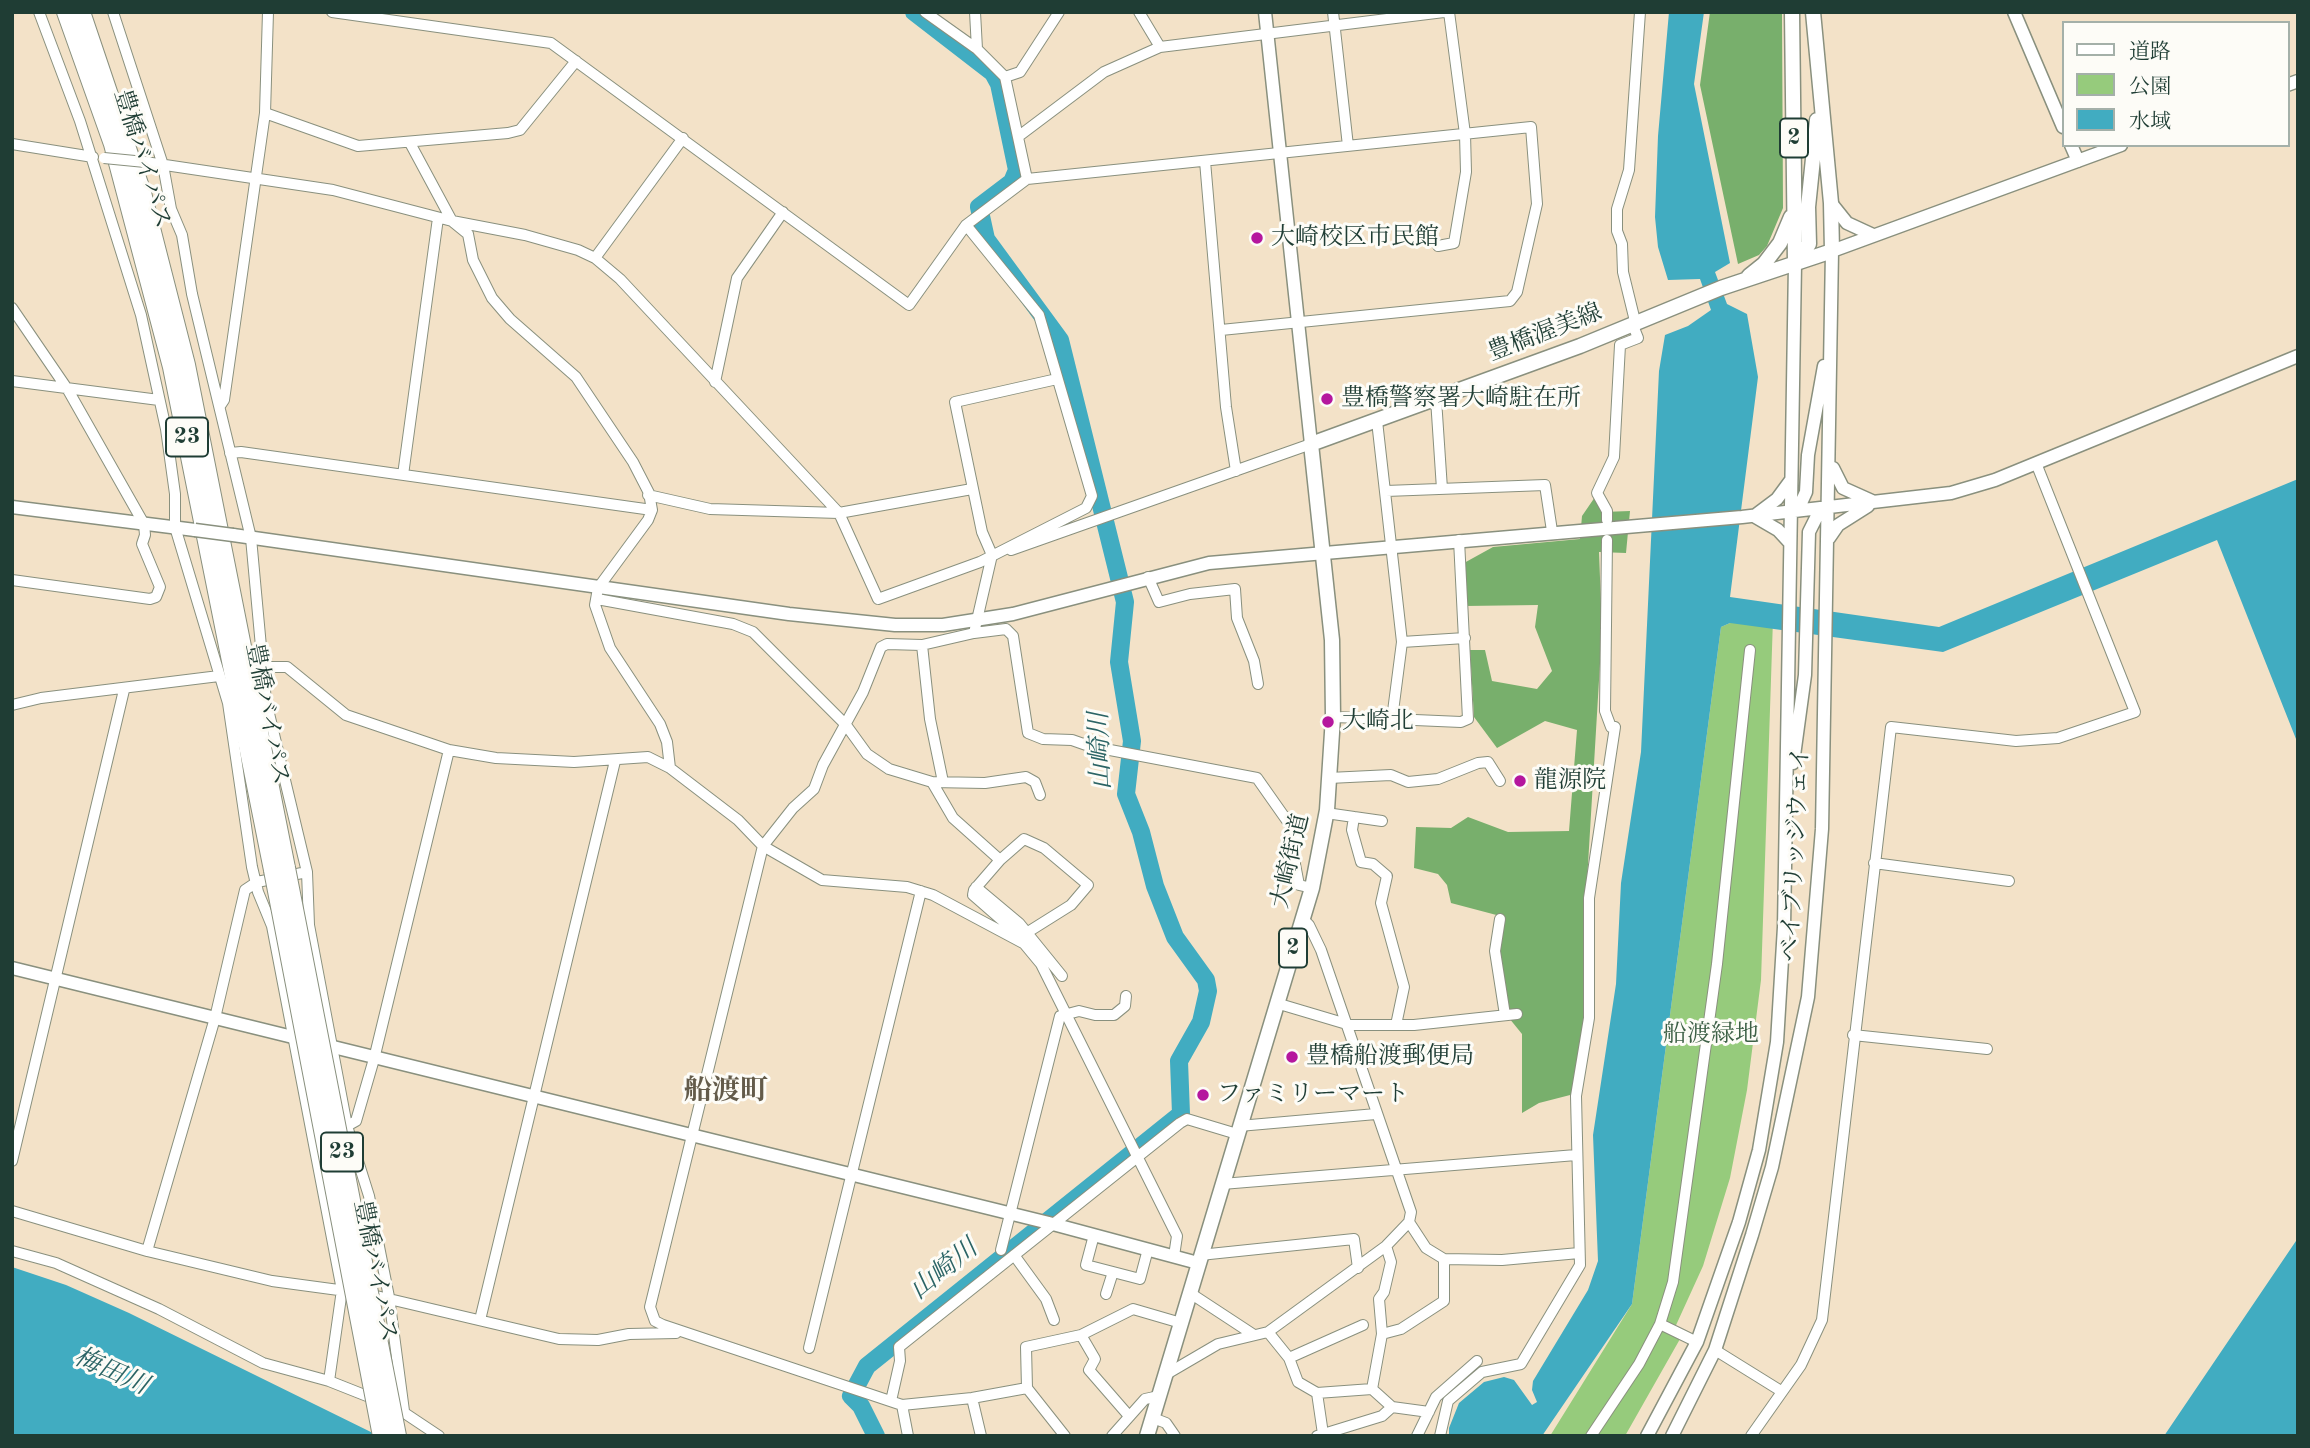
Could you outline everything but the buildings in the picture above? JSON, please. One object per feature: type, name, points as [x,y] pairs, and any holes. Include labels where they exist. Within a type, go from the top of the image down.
[{"type":"highway","name":"豊橋バイパス","points":[[66,12],[113,144],[172,367],[280,869],[397,1436]]},
{"type":"highway","name":"豊橋バイパス","points":[[81,12],[142,193],[186,365],[382,1436]]},
{"type":"main road","name":"2","points":[[1792,12],[1795,264]]},
{"type":"main road","name":"2","points":[[1813,12],[1831,203],[1832,251]]},
{"type":"main road","points":[[1795,264],[1809,244],[1808,208],[1821,94]]},
{"type":"main road","points":[[1742,281],[1763,264],[1780,243],[1794,209]]},
{"type":"main road","name":"豊橋渥美線","points":[[1311,444],[1436,399],[1721,288],[1832,251]]},
{"type":"main road","name":"大崎街道","points":[[1147,1436],[1312,888],[1326,813],[1333,718],[1332,640],[1311,444]]},
{"type":"street","points":[[39,12],[53,44],[141,315],[175,494],[175,527],[228,703],[234,759],[257,883],[272,926],[342,1290],[329,1381]]},
{"type":"street","points":[[123,12],[115,17],[163,165],[251,538],[266,701],[307,872],[309,925],[347,1126],[369,1196],[389,1297],[404,1411]]},
{"type":"street","points":[[220,406],[224,400],[265,113],[268,12]]},
{"type":"street","points":[[332,12],[551,43],[909,305],[966,225],[1027,179],[1531,127],[1537,204],[1517,292],[1510,301],[1298,320],[1221,330]]},
{"type":"street","points":[[925,12],[977,49],[1005,77],[1027,179]]},
{"type":"street","points":[[975,12],[977,49]]},
{"type":"street","points":[[1005,77],[1020,72],[1059,12]]},
{"type":"street","points":[[1139,12],[1160,47]]},
{"type":"street","points":[[992,555],[1103,519],[1311,444],[1265,12]]},
{"type":"street","points":[[1334,12],[1348,146]]},
{"type":"street","points":[[1019,136],[1104,72],[1160,47],[1446,12],[1465,134],[1466,172],[1454,243],[1438,246]]},
{"type":"street","points":[[1607,520],[1607,511],[1597,493],[1614,457],[1620,345],[1638,338],[1623,272],[1623,249],[1617,232],[1617,220],[1629,170],[1640,12]]},
{"type":"street","points":[[2014,12],[2062,125]]},
{"type":"street","points":[[265,113],[358,146],[411,143],[520,130],[576,61]]},
{"type":"street","points":[[595,258],[683,138]]},
{"type":"street","points":[[411,143],[452,221],[468,234],[473,260],[492,298],[510,319],[576,377],[633,462],[648,495],[652,510],[648,520],[597,594],[596,605],[610,648],[660,724],[667,742],[670,768]]},
{"type":"street","points":[[12,144],[333,190],[438,218],[556,243],[595,258],[620,279],[839,513],[878,599],[980,562],[1086,508],[1092,496],[1040,315],[966,225]]},
{"type":"street","points":[[2072,147],[2078,161]]},
{"type":"street","points":[[1832,251],[2115,147]]},
{"type":"street","points":[[1205,161],[1226,407],[1236,471]]},
{"type":"street","points":[[1831,203],[1847,223],[1873,235]]},
{"type":"street","points":[[715,382],[737,278],[783,212]]},
{"type":"street","points":[[403,474],[438,218]]},
{"type":"street","name":"ベイブリッジウェイ","points":[[1672,1436],[1715,1350],[1772,1167],[1805,1018],[1819,892],[1827,608],[1832,251]]},
{"type":"street","name":"ベイブリッジウェイ","points":[[1647,1436],[1697,1342],[1750,1189],[1770,1084],[1781,987],[1795,264]]},
{"type":"street","points":[[12,308],[68,390],[144,524],[142,544],[160,587],[156,597],[135,598],[12,580]]},
{"type":"street","points":[[1790,512],[1801,503],[1806,492],[1810,440],[1832,335]]},
{"type":"street","points":[[1027,1388],[972,1398],[902,1405],[655,1321],[650,1307],[763,846],[793,808],[814,789],[823,765],[846,725],[881,647],[887,644],[922,645],[1148,577],[1209,563],[1748,516],[1951,493],[2036,463],[2298,356]]},
{"type":"street","points":[[975,627],[992,555],[982,532],[955,402],[1057,379]]},
{"type":"street","points":[[12,381],[159,400]]},
{"type":"street","points":[[1436,399],[1442,489]]},
{"type":"street","points":[[1377,421],[1402,642],[1392,719]]},
{"type":"street","points":[[230,453],[241,452],[652,510]]},
{"type":"street","points":[[1830,457],[1843,488],[1874,502]]},
{"type":"street","points":[[1751,1436],[1801,1365],[1822,1320],[1853,1035],[1891,727],[2016,741],[2037,740],[2078,734],[2135,712],[2036,463]]},
{"type":"street","points":[[1748,516],[1777,499],[1791,479]]},
{"type":"street","points":[[1387,491],[1545,485],[1552,531]]},
{"type":"street","points":[[648,495],[710,509],[839,513],[972,489]]},
{"type":"street","points":[[1828,539],[1838,525],[1851,514],[1874,502]]},
{"type":"street","points":[[1786,801],[1805,675],[1809,532],[1817,516],[1829,506]]},
{"type":"street","points":[[12,507],[251,538],[597,594],[895,625],[1006,629],[1013,636],[1028,733],[1043,739],[1072,740],[1089,746],[1257,778],[1295,832],[1294,864],[1299,886],[1312,888]]},
{"type":"street","points":[[1748,516],[1779,530],[1790,543]]},
{"type":"street","points":[[1333,718],[1461,722],[1468,719],[1459,540]]},
{"type":"street","points":[[1440,1436],[1448,1401],[1482,1372],[1521,1364],[1577,1275],[1580,1265],[1576,1096],[1590,1018],[1589,898],[1615,727],[1611,727],[1605,711],[1607,540]]},
{"type":"street","points":[[1148,577],[1159,602],[1190,594],[1235,589],[1237,618],[1254,661],[1258,684]]},
{"type":"street","points":[[597,594],[743,627],[762,640],[846,725],[876,763],[932,782],[985,783],[1026,777],[1035,782],[1040,794]]},
{"type":"street","points":[[1402,642],[1465,638]]},
{"type":"street","points":[[922,645],[930,719],[943,782]]},
{"type":"street","points":[[1591,1436],[1639,1364],[1660,1324],[1673,1282],[1717,964],[1750,650]]},
{"type":"street","points":[[262,667],[287,667],[346,715],[449,750],[496,758],[574,762],[648,757],[670,768],[738,820],[763,846],[827,881],[907,887],[921,891],[1026,938],[1068,1014],[1177,1236],[1174,1256]]},
{"type":"street","points":[[12,705],[41,698],[124,690],[219,676]]},
{"type":"street","points":[[12,1161],[124,690]]},
{"type":"street","points":[[347,1126],[356,1121],[374,1059],[449,750]]},
{"type":"street","points":[[480,1320],[615,761]]},
{"type":"street","points":[[1329,778],[1391,775],[1408,782],[1438,779],[1478,763],[1488,762],[1500,781]]},
{"type":"street","points":[[932,782],[953,818],[1000,860]]},
{"type":"street","points":[[1326,813],[1382,821]]},
{"type":"street","points":[[1354,817],[1352,831],[1360,862],[1373,864],[1387,876],[1381,903],[1405,986],[1395,1025]]},
{"type":"street","points":[[1026,938],[1071,905],[1088,885],[1044,848],[1024,839],[1000,860],[976,887],[973,895],[1026,938],[1062,976]]},
{"type":"street","points":[[1874,863],[2009,881]]},
{"type":"street","points":[[147,1251],[215,1018],[244,890],[257,883],[307,872]]},
{"type":"street","points":[[809,1348],[921,891]]},
{"type":"street","points":[[1165,1375],[1206,1349],[1268,1332],[1386,1247],[1409,1222],[1411,1212],[1321,950],[1309,925],[1302,918]]},
{"type":"street","points":[[1500,919],[1495,951],[1505,1015]]},
{"type":"street","points":[[12,968],[1174,1256],[1199,1259],[1354,1239],[1358,1268]]},
{"type":"street","points":[[1001,1250],[1060,1016],[1079,1011],[1094,1016],[1114,1015],[1125,1006],[1126,996]]},
{"type":"street","points":[[1276,1003],[1345,1023],[1395,1025],[1517,1014]]},
{"type":"street","points":[[1853,1035],[1987,1049]]},
{"type":"street","points":[[891,1401],[900,1361],[899,1347],[1014,1255],[1047,1223],[1187,1119],[1238,1130],[1376,1114]]},
{"type":"street","points":[[1222,1184],[1396,1168],[1488,1164],[1576,1154]]},
{"type":"street","points":[[12,1212],[147,1251],[272,1280],[389,1297],[580,1341],[652,1332],[690,1333]]},
{"type":"street","points":[[1409,1222],[1426,1248],[1444,1259],[1502,1261],[1578,1253]]},
{"type":"street","points":[[1094,1235],[1086,1265],[1140,1279],[1148,1249]]},
{"type":"street","points":[[1371,1389],[1382,1334],[1379,1299],[1384,1292],[1391,1262],[1386,1247]]},
{"type":"street","points":[[12,1251],[66,1268],[159,1309],[263,1363],[329,1381],[404,1411],[439,1436]]},
{"type":"street","points":[[1014,1255],[1046,1298],[1054,1320]]},
{"type":"street","points":[[1382,1334],[1401,1329],[1444,1301],[1444,1259]]},
{"type":"street","points":[[1106,1294],[1113,1272]]},
{"type":"street","points":[[1190,1293],[1254,1335]]},
{"type":"street","points":[[1065,1436],[1027,1388],[1026,1347],[1080,1335],[1133,1309],[1181,1323]]},
{"type":"street","points":[[1660,1324],[1697,1342]]},
{"type":"street","points":[[1289,1358],[1363,1325]]},
{"type":"street","points":[[1268,1332],[1289,1358],[1298,1382],[1317,1393],[1371,1389],[1392,1407],[1444,1413]]},
{"type":"street","points":[[1080,1335],[1095,1359],[1089,1370],[1129,1416]]},
{"type":"street","points":[[1715,1350],[1781,1391]]},
{"type":"street","points":[[1417,1436],[1436,1397],[1477,1362]]},
{"type":"street","points":[[1317,1393],[1320,1435],[1382,1416],[1392,1407]]},
{"type":"street","points":[[1112,1436],[1145,1399],[1159,1396]]},
{"type":"street","points":[[972,1398],[981,1436]]},
{"type":"street","points":[[902,1405],[908,1436]]},
{"type":"street","points":[[1153,1418],[1166,1423],[1175,1436]]},
{"type":"green space","points":[[1710,12],[1782,12],[1783,208],[1767,246],[1759,255],[1738,264],[1700,85]]},
{"type":"green space","points":[[1595,497],[1603,512],[1630,511],[1626,553],[1599,552],[1602,630],[1586,898],[1586,1017],[1574,1094],[1539,1103],[1522,1113],[1522,1034],[1509,1018],[1497,955],[1504,917],[1451,903],[1447,885],[1438,874],[1414,868],[1416,827],[1451,828],[1468,817],[1508,832],[1569,831],[1577,730],[1545,721],[1497,748],[1474,717],[1470,650],[1485,650],[1492,681],[1537,689],[1552,671],[1535,627],[1538,605],[1465,606],[1464,563],[1493,547],[1580,539],[1582,516]]},
{"type":"green space","name":"船渡緑地","points":[[1773,619],[1761,980],[1747,1090],[1730,1178],[1703,1266],[1672,1334],[1680,1339],[1625,1436],[1550,1436],[1632,1304],[1721,627],[1730,623]]},
{"type":"water","points":[[1669,12],[1704,12],[1694,84],[1730,263],[1715,272],[1727,304],[1747,314],[1758,377],[1730,597],[1939,627],[2298,479],[2298,744],[2217,540],[1943,652],[1730,623],[1721,627],[1632,1304],[1542,1436],[1449,1436],[1449,1428],[1459,1403],[1484,1382],[1504,1377],[1514,1380],[1532,1405],[1537,1402],[1532,1390],[1533,1381],[1588,1290],[1598,1261],[1593,1135],[1616,984],[1621,883],[1641,752],[1659,371],[1665,335],[1688,326],[1711,310],[1700,279],[1668,280],[1658,247],[1655,217],[1658,136]]},
{"type":"water","points":[[2298,1238],[2298,1436],[2164,1436]]},
{"type":"water","name":"梅田川","points":[[12,1267],[66,1285],[129,1313],[379,1436],[12,1436]]},
{"type":"waterway","name":"山崎川","points":[[876,1436],[861,1406],[851,1396],[867,1366],[1181,1114],[1179,1061],[1201,1022],[1208,991],[1206,980],[1175,937],[1155,886],[1141,832],[1126,794],[1132,741],[1119,662],[1125,602],[1060,340],[986,239],[979,207],[1012,182],[1017,170],[999,84],[993,73],[914,12]]},
{"type":"place","name":"大崎校区市民館","points":[[1257,238]]},
{"type":"place","name":"豊橋警察署大崎駐在所","points":[[1327,399]]},
{"type":"place","name":"大崎北","points":[[1328,722]]},
{"type":"place","name":"龍源院","points":[[1520,781]]},
{"type":"place","name":"豊橋船渡郵便局","points":[[1292,1057]]},
{"type":"place","name":"ファミリーマート","points":[[1203,1095]]},
{"type":"district","name":"船渡町","points":[[726,1092]]}]
